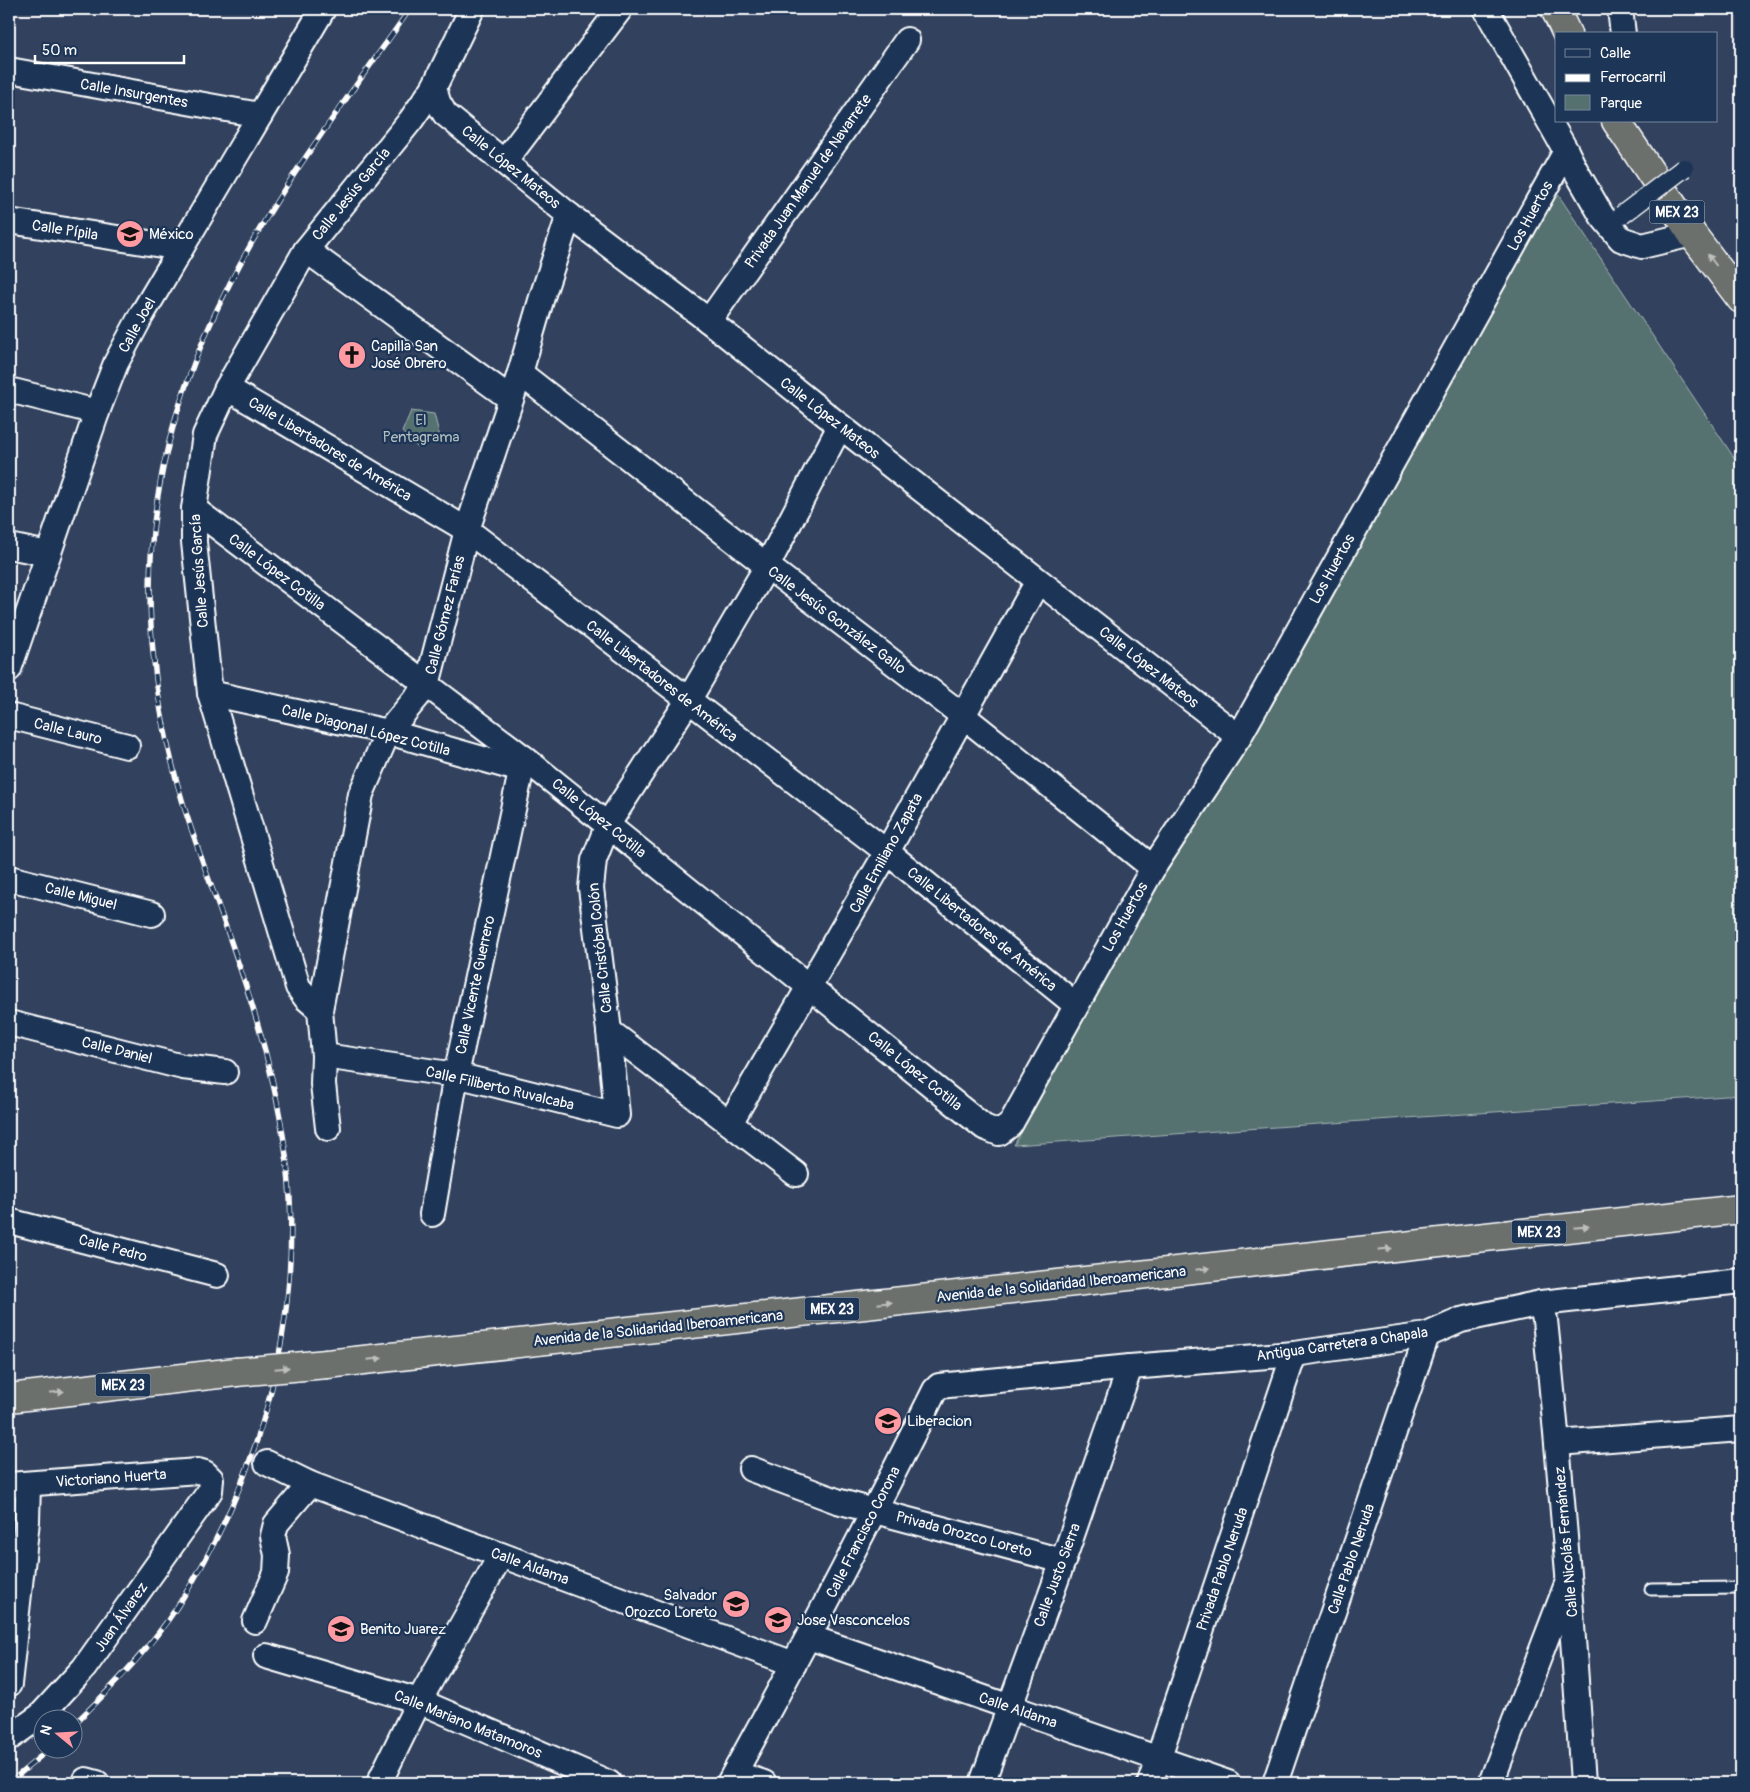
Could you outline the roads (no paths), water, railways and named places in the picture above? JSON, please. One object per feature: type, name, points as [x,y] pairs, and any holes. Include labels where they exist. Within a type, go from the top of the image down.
[{"type":"highway","points":[[1555,9],[1565,32]]},
{"type":"highway","name":"MEX 23","points":[[1617,122],[1692,234],[1741,299]]},
{"type":"highway","name":"Avenida de la Solidaridad Iberoamericana","points":[[9,1398],[1741,1209]]},
{"type":"street","name":"Calle Joel","points":[[9,669],[97,412],[116,363],[141,316],[323,9]]},
{"type":"street","name":"Calle Jesús García","points":[[320,1010],[306,998],[298,987],[210,693],[194,542],[194,509],[205,435],[227,388],[306,250],[411,120],[434,87],[472,9]]},
{"type":"street","points":[[505,161],[620,9]]},
{"type":"street","points":[[1486,9],[1602,216],[1621,239],[1642,246],[1692,234]]},
{"type":"street","points":[[1620,9],[1623,32]]},
{"type":"street","name":"Privada Juan Manuel de Navarrete","points":[[709,321],[907,40]]},
{"type":"street","name":"Calle Insurgentes","points":[[9,70],[260,115]]},
{"type":"street","name":"Calle López Mateos","points":[[434,87],[438,102],[445,114],[569,214],[709,321],[840,426],[1239,737]]},
{"type":"street","name":"Los Huertos","points":[[999,1133],[1010,1125],[1152,868],[1239,737],[1566,151]]},
{"type":"street","points":[[1622,215],[1684,168]]},
{"type":"street","name":"Calle Gómez Farías","points":[[328,1128],[323,1084],[324,1056],[320,1010],[361,794],[388,732],[427,685],[467,530],[520,374],[542,297],[569,214]]},
{"type":"street","name":"Calle Pípila","points":[[9,221],[181,248]]},
{"type":"street","points":[[306,250],[511,399]]},
{"type":"street","name":"Calle Jesús González Gallo","points":[[520,374],[962,715],[1152,868]]},
{"type":"street","name":"Calle Libertadores de América","points":[[227,388],[467,530],[887,852],[1076,1005]]},
{"type":"street","points":[[9,390],[97,412]]},
{"type":"street","name":"Calle Cristóbal Colón","points":[[617,1115],[609,1031],[591,888],[594,860],[608,824],[688,701],[767,566],[840,426]]},
{"type":"street","name":"Calle López Cotilla","points":[[194,509],[427,685],[522,764],[608,824],[984,1127],[999,1133]]},
{"type":"street","points":[[9,546],[48,554]]},
{"type":"street","name":"Calle Emiliano Zapata","points":[[730,1123],[887,852],[1038,581]]},
{"type":"street","name":"Calle Diagonal López Cotilla","points":[[210,693],[522,764]]},
{"type":"street","name":"Calle Lauro","points":[[9,716],[127,746]]},
{"type":"street","name":"Calle Vicente Guerrero","points":[[432,1214],[456,1074],[522,764]]},
{"type":"street","name":"Calle Miguel","points":[[9,878],[152,914]]},
{"type":"street","name":"Calle Daniel","points":[[9,1023],[183,1067],[225,1072]]},
{"type":"street","points":[[609,1031],[796,1174]]},
{"type":"street","name":"Calle Filiberto Ruvalcaba","points":[[324,1056],[456,1074],[617,1115]]},
{"type":"street","name":"Calle Pedro","points":[[9,1221],[217,1275]]},
{"type":"street","name":"Antigua Carretera a Chapala","points":[[939,1386],[1130,1367],[1294,1354],[1427,1335],[1461,1320],[1541,1303],[1741,1281]]},
{"type":"street","name":"Calle Nicolás Fernández","points":[[1541,1303],[1546,1320],[1570,1577],[1583,1783]]},
{"type":"street","name":"Calle Pablo Neruda","points":[[1275,1783],[1427,1335]]},
{"type":"street","name":"Privada Pablo Neruda","points":[[1150,1783],[1294,1354]]},
{"type":"street","name":"Calle Justo Sierra","points":[[982,1783],[1063,1561],[1130,1367]]},
{"type":"street","name":"Calle Francisco Corona","points":[[732,1778],[809,1637],[935,1390],[939,1386]]},
{"type":"street","points":[[1558,1443],[1741,1429]]},
{"type":"street","name":"Calle Aldama","points":[[267,1463],[310,1484],[794,1664]]},
{"type":"street","name":"Privada Orozco Loreto","points":[[751,1469],[837,1501],[1063,1561]]},
{"type":"street","name":"Victoriano Huerta","points":[[18,1484],[198,1471],[205,1473],[211,1479]]},
{"type":"street","name":"Juan Álvarez","points":[[9,1738],[40,1716],[84,1668],[210,1491],[211,1479]]},
{"type":"street","points":[[9,1684],[18,1524],[18,1484]]},
{"type":"street","points":[[255,1621],[276,1573],[277,1555],[273,1536],[276,1524],[310,1484]]},
{"type":"street","points":[[379,1783],[419,1701],[501,1555]]},
{"type":"street","points":[[1491,1783],[1570,1577]]},
{"type":"street","name":"Calle Aldama","points":[[809,1637],[1228,1783]]},
{"type":"street","name":"Calle Mariano Matamoros","points":[[266,1656],[419,1701],[609,1783]]},
{"type":"street","points":[[732,1778],[764,1783]]},
{"type":"lane","points":[[1652,1589],[1741,1588]]},
{"type":"railway","points":[[82,1716],[128,1670],[166,1623],[205,1560],[229,1512],[249,1462],[266,1411],[278,1359],[286,1306],[290,1252],[290,1198],[286,1156],[280,1114],[271,1073],[243,976],[185,810],[174,772],[158,693],[150,614],[150,574],[153,534],[163,467],[177,413],[195,360],[218,308],[249,247],[292,177],[410,9]]},
{"type":"railway","points":[[9,1783],[36,1760]]},
{"type":"place","name":"México","points":[[130,234]]},
{"type":"place","name":"Capilla San José Obrero","points":[[352,355]]},
{"type":"place","name":"Liberacion","points":[[888,1421]]},
{"type":"place","name":"Salvador Orozco Loreto","points":[[736,1604]]},
{"type":"place","name":"Jose Vasconcelos","points":[[778,1620]]},
{"type":"place","name":"Benito Juarez","points":[[341,1629]]},
{"type":"park label","name":"El Pentagrama","points":[[421,428]]}]
